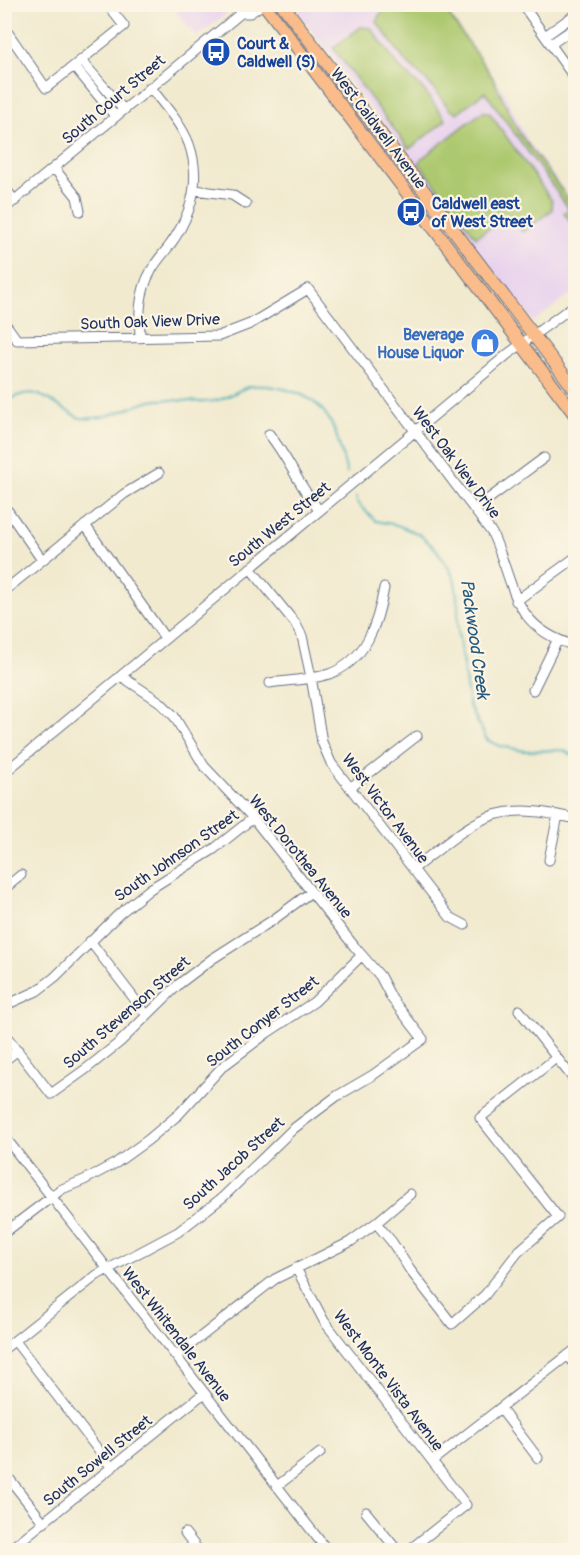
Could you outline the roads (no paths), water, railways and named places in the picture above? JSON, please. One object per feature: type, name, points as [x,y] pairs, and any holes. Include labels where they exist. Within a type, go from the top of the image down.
[{"type":"main road","name":"West Caldwell Avenue","points":[[264,4],[576,416]]},
{"type":"main road","name":"West Caldwell Avenue","points":[[282,4],[576,391]]},
{"type":"main road","points":[[343,108],[359,118],[393,162],[406,166]]},
{"type":"street","points":[[4,27],[46,88],[124,26],[107,4]]},
{"type":"street","name":"South Court Street","points":[[4,209],[244,9],[249,13],[264,4]]},
{"type":"street","points":[[522,4],[576,80]]},
{"type":"street","points":[[548,40],[576,14]]},
{"type":"street","points":[[548,40],[576,27]]},
{"type":"street","points":[[78,63],[119,113]]},
{"type":"street","points":[[140,338],[139,314],[142,291],[150,272],[184,224],[195,190],[194,161],[189,144],[175,120],[150,87]]},
{"type":"street","points":[[54,168],[77,197],[80,211]]},
{"type":"street","points":[[4,187],[15,201]]},
{"type":"street","points":[[195,190],[232,195],[246,204]]},
{"type":"street","name":"South Oak View Drive","points":[[4,322],[17,340],[219,336],[250,324],[308,289]]},
{"type":"street","name":"West Oak View Drive","points":[[308,289],[492,533],[501,553],[516,601],[532,623],[557,641],[576,646]]},
{"type":"street","name":"South West Street","points":[[4,773],[522,343],[576,304]]},
{"type":"street","points":[[269,434],[286,456],[301,485],[320,510]]},
{"type":"street","points":[[475,509],[544,458]]},
{"type":"street","points":[[4,591],[124,494],[159,473]]},
{"type":"street","points":[[8,511],[42,560]]},
{"type":"street","points":[[85,525],[165,638]]},
{"type":"street","points":[[516,601],[576,557]]},
{"type":"street","name":"West Victor Avenue","points":[[250,568],[295,623],[302,636],[322,742],[331,763],[450,916],[465,925]]},
{"type":"street","points":[[270,683],[329,674],[343,667],[363,649],[373,632],[380,612],[384,588]]},
{"type":"street","points":[[533,690],[557,641]]},
{"type":"street","name":"West Dorothea Avenue","points":[[121,676],[160,702],[174,716],[204,766],[254,818],[380,976],[392,999],[423,1039]]},
{"type":"street","points":[[350,788],[417,736]]},
{"type":"street","points":[[413,869],[472,824],[486,817],[514,810],[529,810],[576,819]]},
{"type":"street","points":[[549,860],[558,815]]},
{"type":"street","name":"South Johnson Street","points":[[4,1006],[37,991],[119,914],[150,889],[214,849],[254,818]]},
{"type":"street","points":[[4,889],[21,875]]},
{"type":"street","name":"South Stevenson Street","points":[[11,1048],[51,1094],[86,1070],[120,1042],[179,984],[311,892]]},
{"type":"street","points":[[90,941],[146,1014]]},
{"type":"street","name":"South Conyer Street","points":[[4,1233],[52,1196],[116,1163],[148,1140],[179,1114],[222,1067],[267,1033],[314,1002],[362,955]]},
{"type":"street","points":[[519,1010],[576,1082]]},
{"type":"street","points":[[4,1034],[11,1048],[4,1060]]},
{"type":"street","name":"South Jacob Street","points":[[4,1349],[107,1268],[178,1233],[223,1197],[293,1129],[337,1096],[381,1070],[423,1039]]},
{"type":"street","points":[[376,1223],[452,1324],[485,1295],[518,1251],[558,1217],[480,1118],[556,1058]]},
{"type":"street","name":"West Whitendale Avenue","points":[[4,1136],[327,1551]]},
{"type":"street","points":[[176,1356],[275,1280],[350,1242],[410,1194]]},
{"type":"street","name":"West Monte Vista Avenue","points":[[296,1268],[324,1321],[466,1505],[409,1551]]},
{"type":"street","points":[[15,1341],[112,1468]]},
{"type":"street","points":[[432,1461],[572,1352],[576,1366]]},
{"type":"street","name":"South Sowell Street","points":[[9,1551],[204,1393]]},
{"type":"street","points":[[500,1408],[538,1458]]},
{"type":"street","points":[[277,1486],[320,1453]]},
{"type":"street","points":[[4,1472],[44,1523]]},
{"type":"street","points":[[366,1512],[397,1551]]},
{"type":"street","points":[[185,1533],[198,1551]]},
{"type":"street","points":[[570,1551],[576,1546]]},
{"type":"waterway","name":"Packwood Creek","points":[[4,404],[22,394],[38,394],[78,417],[90,418],[108,416],[151,401],[167,399],[206,402],[219,400],[252,386],[279,388],[303,395],[324,411],[335,433],[347,473]]},
{"type":"waterway","name":"Packwood Creek","points":[[356,497],[358,504],[376,521],[397,525],[419,534],[436,549],[450,570],[455,581],[458,632],[469,705],[487,740],[500,746],[525,751],[563,750],[576,757]]},
{"type":"place","name":"Court & Caldwell (S)","points":[[216,52]]},
{"type":"place","name":"Caldwell east of West Street","points":[[411,212]]},
{"type":"place","name":"Beverage House Liquor","points":[[485,343]]}]
